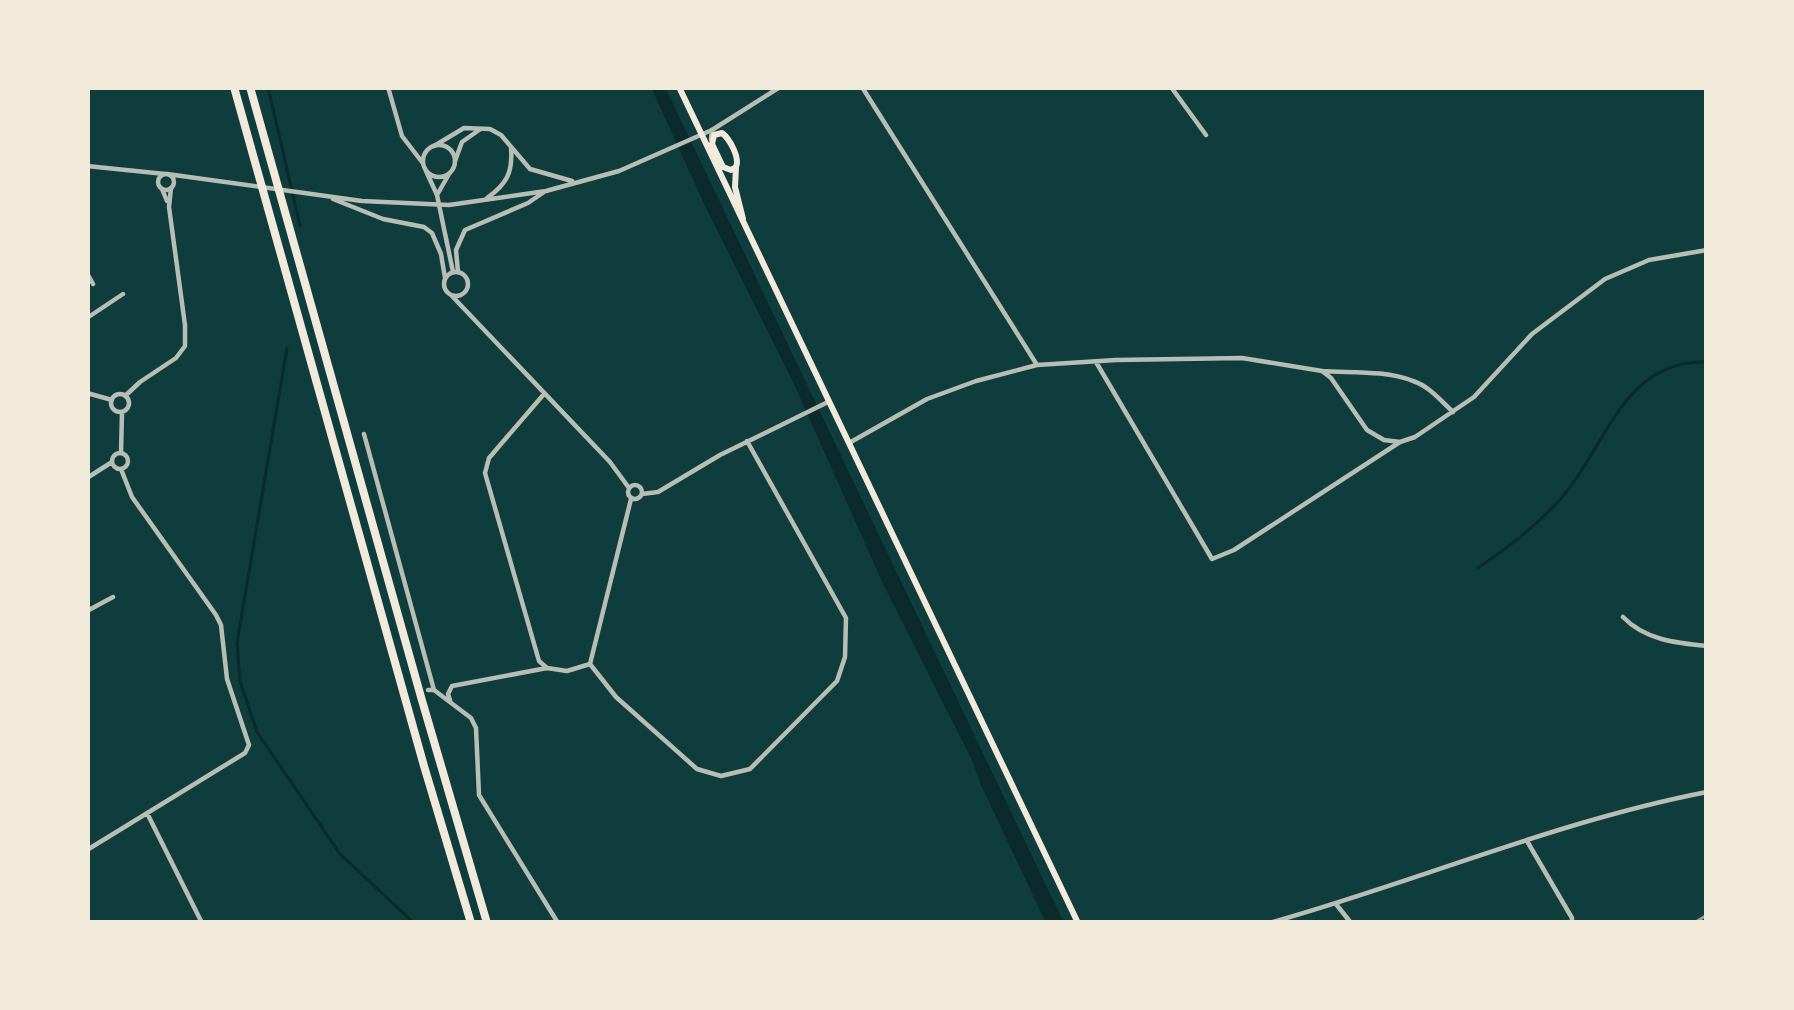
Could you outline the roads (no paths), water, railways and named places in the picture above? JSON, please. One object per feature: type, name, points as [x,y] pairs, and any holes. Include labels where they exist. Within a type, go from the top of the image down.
[{"type":"highway","points":[[234,87],[471,923]]},
{"type":"highway","points":[[250,87],[487,923]]},
{"type":"main road","points":[[679,87],[694,119],[737,159],[735,187],[746,228]]},
{"type":"main road","points":[[709,136],[711,157],[825,403],[1074,922]]},
{"type":"main road","points":[[709,136],[723,167]]},
{"type":"main road","points":[[711,157],[730,170],[736,167]]},
{"type":"street","points":[[388,87],[399,129],[437,195],[455,272]]},
{"type":"street","points":[[754,87],[762,99]]},
{"type":"street","points":[[87,166],[328,196],[449,205],[546,190],[620,171],[709,136],[780,87]]},
{"type":"street","points":[[862,87],[1037,365]]},
{"type":"street","points":[[1171,87],[1206,135]]},
{"type":"street","points":[[709,136],[726,122]]},
{"type":"street","points":[[425,169],[424,154],[432,147],[464,128],[484,128],[511,145],[530,169],[578,182]]},
{"type":"street","points":[[437,195],[462,142],[484,128]]},
{"type":"street","points":[[410,146],[442,145],[450,149],[455,161]]},
{"type":"street","points":[[482,201],[508,178],[511,145]]},
{"type":"street","points":[[425,169],[438,177],[450,173]]},
{"type":"street","points":[[134,172],[161,189],[194,179]]},
{"type":"street","points":[[166,174],[173,179],[169,207]]},
{"type":"street","points":[[125,396],[185,346],[169,207],[158,181],[166,174]]},
{"type":"street","points":[[455,272],[456,250],[465,230],[528,203],[546,190]]},
{"type":"street","points":[[328,196],[432,233],[441,254],[445,290],[610,462],[629,488]]},
{"type":"street","points":[[1096,362],[1212,559],[1234,550],[1453,412],[1474,397],[1532,334],[1605,279],[1649,260],[1707,250]]},
{"type":"street","points":[[445,278],[455,272]]},
{"type":"street","points":[[455,272],[467,278],[466,310]]},
{"type":"street","points":[[87,273],[93,284]]},
{"type":"street","points":[[451,295],[467,289]]},
{"type":"street","points":[[87,318],[123,294]]},
{"type":"street","points":[[847,444],[927,399],[1037,365],[1242,358],[1412,380],[1453,412]]},
{"type":"street","points":[[1322,371],[1366,430],[1400,442]]},
{"type":"street","points":[[87,393],[112,400]]},
{"type":"street","points":[[544,394],[489,458],[485,473],[539,661],[547,668]]},
{"type":"street","points":[[112,400],[125,396]]},
{"type":"street","points":[[122,412],[128,407],[125,396]]},
{"type":"street","points":[[112,400],[112,408],[122,412]]},
{"type":"street","points":[[631,499],[658,492],[825,403]]},
{"type":"street","points":[[121,469],[128,461],[122,453],[122,412]]},
{"type":"street","points":[[364,434],[431,690],[471,718],[476,728],[479,796],[558,923]]},
{"type":"street","points":[[590,664],[616,697],[697,769],[721,776],[750,769],[837,681],[845,657],[846,618],[747,441]]},
{"type":"street","points":[[87,478],[122,453]]},
{"type":"street","points":[[112,462],[121,469]]},
{"type":"street","points":[[87,850],[248,749],[224,665],[216,615],[132,497],[121,469]]},
{"type":"street","points":[[629,488],[637,485],[642,494]]},
{"type":"street","points":[[590,664],[631,499],[629,488]]},
{"type":"street","points":[[87,611],[112,597]]},
{"type":"street","points":[[1623,617],[1650,636],[1707,646]]},
{"type":"street","points":[[450,703],[452,686],[590,664]]},
{"type":"street","points":[[1269,923],[1527,841],[1707,792]]},
{"type":"street","points":[[147,813],[202,923]]},
{"type":"street","points":[[1527,841],[1572,923]]},
{"type":"street","points":[[1336,904],[1351,923]]},
{"type":"water","points":[[651,87],[665,87],[1064,923],[1046,923]]},
{"type":"waterway","points":[[268,87],[300,226]]},
{"type":"waterway","points":[[287,348],[237,643],[240,681],[257,732],[340,854],[414,923]]},
{"type":"waterway","points":[[1478,568],[1524,534],[1564,495],[1637,389],[1679,365],[1707,362]]},
{"type":"railway","points":[[1694,923],[1707,915]]}]
